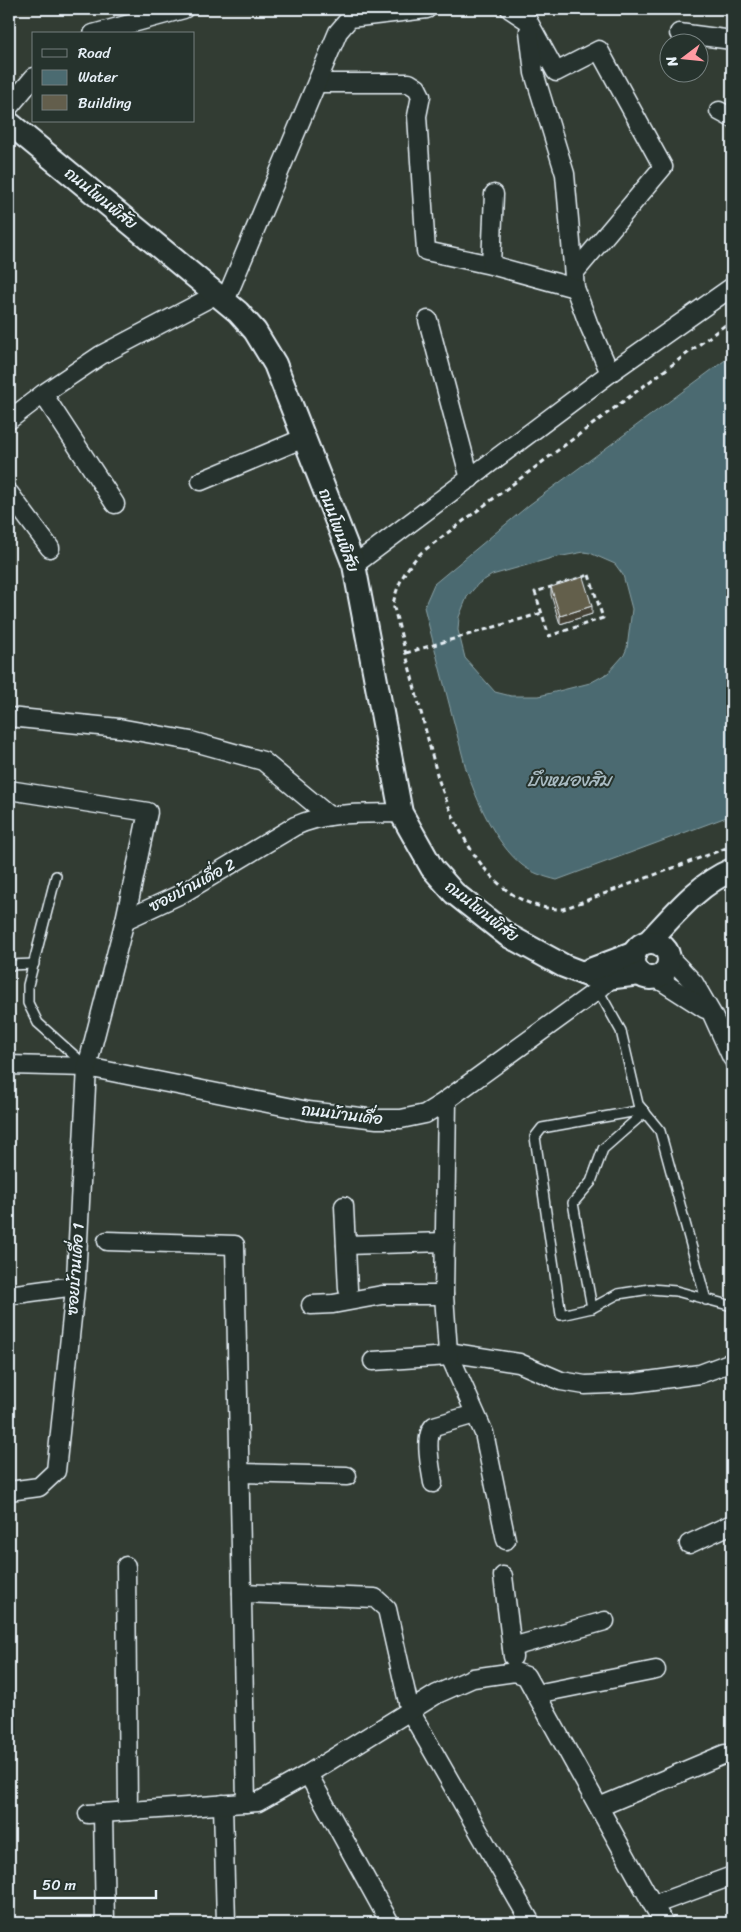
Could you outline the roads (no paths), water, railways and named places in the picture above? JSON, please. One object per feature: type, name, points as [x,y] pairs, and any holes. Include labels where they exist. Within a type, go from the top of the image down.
[{"type":"street","points":[[100,32],[184,9]]},
{"type":"street","points":[[9,420],[43,394],[101,355],[221,298],[338,32],[350,18],[427,9]]},
{"type":"street","points":[[510,9],[528,21],[556,72],[599,50],[663,167],[575,280]]},
{"type":"street","points":[[528,21],[534,73],[565,174],[575,280],[588,323],[610,373]]},
{"type":"street","points":[[708,37],[732,40]]},
{"type":"street","points":[[9,106],[32,79]]},
{"type":"street","points":[[317,83],[409,83],[416,88],[421,96],[417,116],[426,251],[575,280]]},
{"type":"street","name":"ถนนโพนพิสัย","points":[[9,123],[238,312],[255,330],[276,364],[354,565],[401,813],[432,868],[454,893],[507,935],[564,966],[598,979],[604,984]]},
{"type":"street","points":[[491,265],[494,194]]},
{"type":"street","points":[[354,565],[610,373],[732,287]]},
{"type":"street","points":[[428,320],[470,479]]},
{"type":"street","points":[[43,394],[115,504]]},
{"type":"street","points":[[201,481],[304,438]]},
{"type":"street","points":[[9,493],[50,548]]},
{"type":"street","points":[[9,717],[119,728],[191,741],[263,761],[329,816]]},
{"type":"street","points":[[9,790],[148,812],[125,920],[87,1067]]},
{"type":"street","name":"ซอยบ้านเดื่อ 2","points":[[125,920],[183,893],[306,821],[329,816],[401,813]]},
{"type":"street","points":[[604,984],[648,959],[683,906],[722,874],[732,870]]},
{"type":"street","points":[[582,973],[648,959],[694,983],[712,1014],[732,1058]]},
{"type":"street","points":[[648,959],[712,1014]]},
{"type":"street","name":"ถนนบ้านเดื่อ","points":[[9,1065],[87,1067],[308,1111],[377,1120],[402,1120],[426,1114],[447,1100],[604,984]]},
{"type":"street","name":"ซอยบ้านเดื่อ 1","points":[[9,1491],[38,1487],[56,1471],[76,1286],[87,1067]]},
{"type":"street","points":[[447,1100],[444,1294],[449,1354],[484,1433],[506,1540]]},
{"type":"street","points":[[344,1206],[348,1289]]},
{"type":"street","points":[[107,1241],[236,1245],[246,1803]]},
{"type":"street","points":[[346,1245],[445,1242]]},
{"type":"street","points":[[9,1295],[76,1286]]},
{"type":"street","points":[[311,1304],[333,1304],[382,1295],[444,1294]]},
{"type":"street","points":[[373,1361],[449,1354],[520,1363],[561,1381],[585,1385],[633,1384],[700,1374],[732,1362]]},
{"type":"street","points":[[433,1483],[428,1442],[431,1429],[434,1426],[476,1414]]},
{"type":"street","points":[[240,1473],[347,1476]]},
{"type":"street","points":[[689,1544],[732,1524]]},
{"type":"street","points":[[126,1566],[128,1811]]},
{"type":"street","points":[[503,1576],[515,1672]]},
{"type":"street","points":[[242,1593],[376,1598],[387,1609],[410,1711],[530,1923]]},
{"type":"street","points":[[512,1647],[605,1621]]},
{"type":"street","points":[[536,1694],[656,1670]]},
{"type":"street","points":[[105,1923],[96,1814],[258,1802],[308,1774],[437,1694],[473,1678],[515,1672],[526,1676],[664,1923]]},
{"type":"street","points":[[599,1807],[726,1754]]},
{"type":"street","points":[[308,1774],[390,1923]]},
{"type":"street","points":[[223,1804],[226,1923]]},
{"type":"street","points":[[653,1905],[732,1876]]},
{"type":"lane","points":[[56,876],[28,985],[28,1003],[38,1022],[87,1067]]},
{"type":"lane","points":[[9,965],[34,964]]},
{"type":"lane","points":[[604,984],[621,1031],[634,1095],[638,1104],[660,1131],[706,1300]]},
{"type":"lane","points":[[644,1111],[542,1128],[535,1137],[561,1315],[592,1308],[618,1294],[650,1289],[676,1292],[732,1306]]},
{"type":"lane","points":[[592,1308],[573,1203],[591,1182],[603,1149],[644,1111]]},
{"type":"water","name":"บึงหนองสิม","points":[[732,355],[732,815],[557,880],[530,870],[512,856],[495,833],[481,808],[466,769],[424,607],[434,584],[529,505]],"holes":[[[584,552],[615,564],[623,575],[632,609],[627,648],[624,655],[608,673],[590,683],[539,696],[511,696],[495,692],[465,658],[458,630],[459,617],[467,597],[478,584],[492,575],[552,558]]]}]
